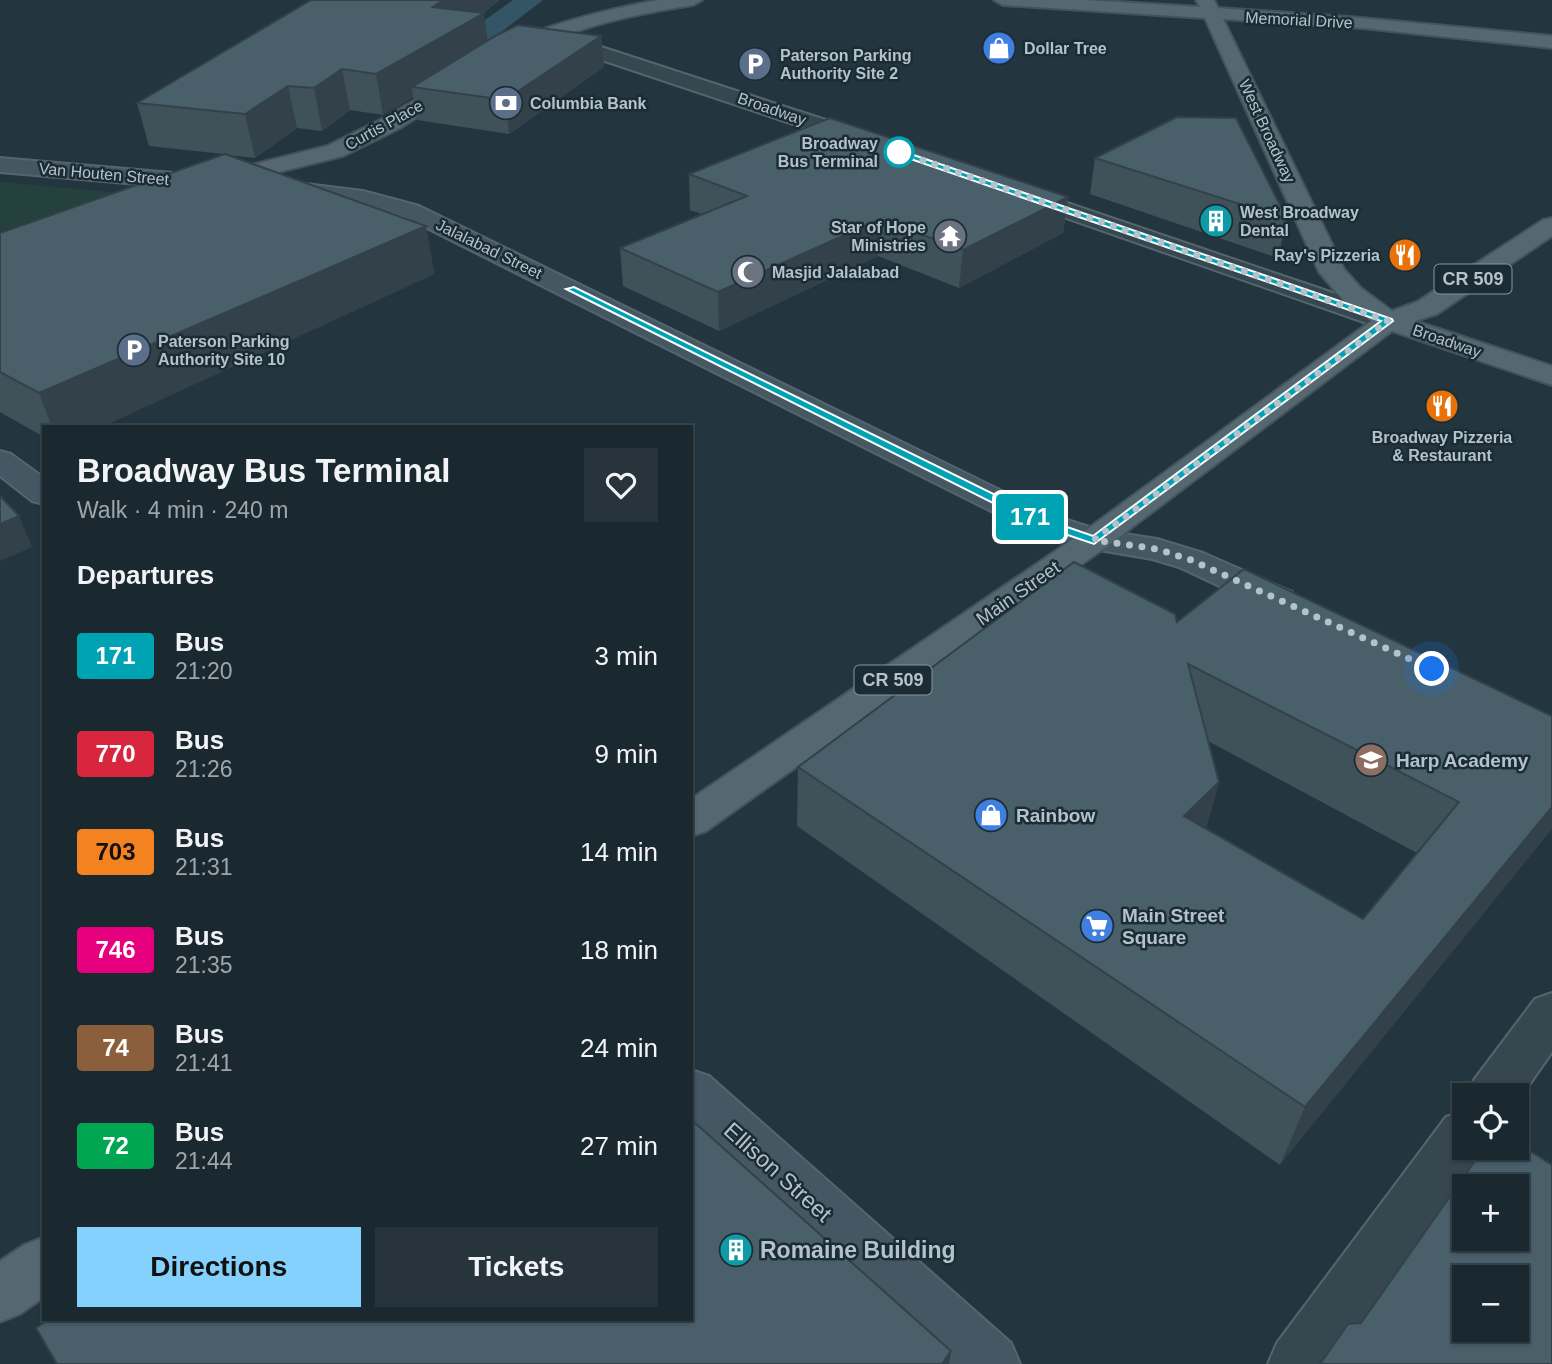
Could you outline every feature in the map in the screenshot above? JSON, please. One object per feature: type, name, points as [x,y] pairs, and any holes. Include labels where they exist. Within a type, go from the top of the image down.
[{"type":"main road","points":[[547,35],[604,18],[693,0]]},
{"type":"main road","name":"Memorial Drive","points":[[1003,0],[1208,7],[1552,42]]},
{"type":"main road","points":[[1060,4],[1105,0]]},
{"type":"main road","points":[[1256,0],[1362,23]]},
{"type":"main road","name":"West Broadway","points":[[1208,7],[1332,272],[1352,293],[1388,321]]},
{"type":"main road","name":"Curtis Place","points":[[157,200],[208,183],[335,150],[392,123],[487,64],[547,35]]},
{"type":"main road","name":"Main Street","points":[[693,819],[1094,540],[1388,321],[1427,308],[1552,225]]},
{"type":"main road","name":"Broadway","points":[[1388,321],[1552,376]]},
{"type":"main road","points":[[0,1294],[42,1265]]},
{"type":"street","name":"Broadway","points":[[547,35],[888,148]]},
{"type":"street","name":"Van Houten Street","points":[[0,165],[208,183]]},
{"type":"street","name":"Jalalabad Street","points":[[208,183],[354,194],[411,211],[1039,522],[1094,540]]},
{"type":"street","name":"Broadway","points":[[1001,187],[1388,321]]},
{"type":"street","points":[[0,461],[42,492]]},
{"type":"street","points":[[1094,540],[1157,549],[1191,560],[1303,611]]},
{"type":"street","points":[[1501,1083],[1552,1013]]},
{"type":"street","name":"Ellison Street","points":[[693,1094],[990,1364]]},
{"type":"street","points":[[1298,1364],[1452,1152]]},
{"type":"green space","points":[[0,182],[109,192],[112,196],[0,231]]},
{"type":"building","points":[[311,0],[443,0],[433,7],[484,13],[376,74],[342,69],[314,88],[288,86],[245,114],[137,103]]},
{"type":"building","points":[[518,25],[601,36],[505,100],[412,87],[497,35]]},
{"type":"building","points":[[1177,117],[1236,118],[1287,219],[1095,158]]},
{"type":"building","points":[[830,118],[1068,197],[963,250],[880,219],[718,292],[620,248],[747,196],[689,174]]},
{"type":"building","name":"Paterson Parking Authority Site 10","points":[[225,154],[426,226],[39,393],[0,372],[0,233]]},
{"type":"building","points":[[0,496],[19,516],[0,524]]},
{"type":"building","name":"Main Street Square","points":[[1074,562],[1175,614],[1177,622],[1244,569],[1552,716],[1552,807],[1305,1107],[798,767]],"holes":[[[1188,664],[1459,802],[1363,919],[1184,816],[1219,782]]]},
{"type":"building","points":[[693,1123],[951,1351],[942,1364],[57,1364],[36,1328],[46,1321],[693,1321]]},
{"type":"building","points":[[1529,1151],[1552,1165],[1552,1364],[1320,1364],[1348,1324],[1361,1323],[1452,1194],[1452,1251],[1529,1251],[1529,1174],[1466,1174],[1476,1160],[1529,1160]]},
{"type":"waterway","points":[[421,79],[530,0]]},
{"type":"bus line","name":"171","points":[[570,289],[1039,522],[1094,540],[1388,321],[899,152]]},
{"type":"place","name":"Dollar Tree","points":[[999,48]]},
{"type":"place","name":"Paterson Parking Authority Site 2","points":[[755,64]]},
{"type":"place","name":"Columbia Bank","points":[[506,103]]},
{"type":"place","name":"Broadway Bus Terminal","points":[[899,152]]},
{"type":"place","name":"West Broadway Dental","points":[[1216,221]]},
{"type":"place","name":"Star of Hope Ministries","points":[[950,236]]},
{"type":"place","name":"Ray's Pizzeria","points":[[1405,255]]},
{"type":"place","name":"Masjid Jalalabad","points":[[748,272]]},
{"type":"place","name":"Paterson Parking Authority Site 10","points":[[134,350]]},
{"type":"place","name":"Broadway Pizzeria & Restaurant","points":[[1442,406]]},
{"type":"place","name":"Harp Academy","points":[[1371,760]]},
{"type":"place","name":"Rainbow","points":[[991,815]]},
{"type":"place","name":"Main Street Square","points":[[1097,926]]},
{"type":"place","name":"Romaine Building","points":[[736,1250]]},
{"type":"route","points":[[899,152],[1388,321],[1094,540],[1157,549],[1191,560],[1432,669]]}]
